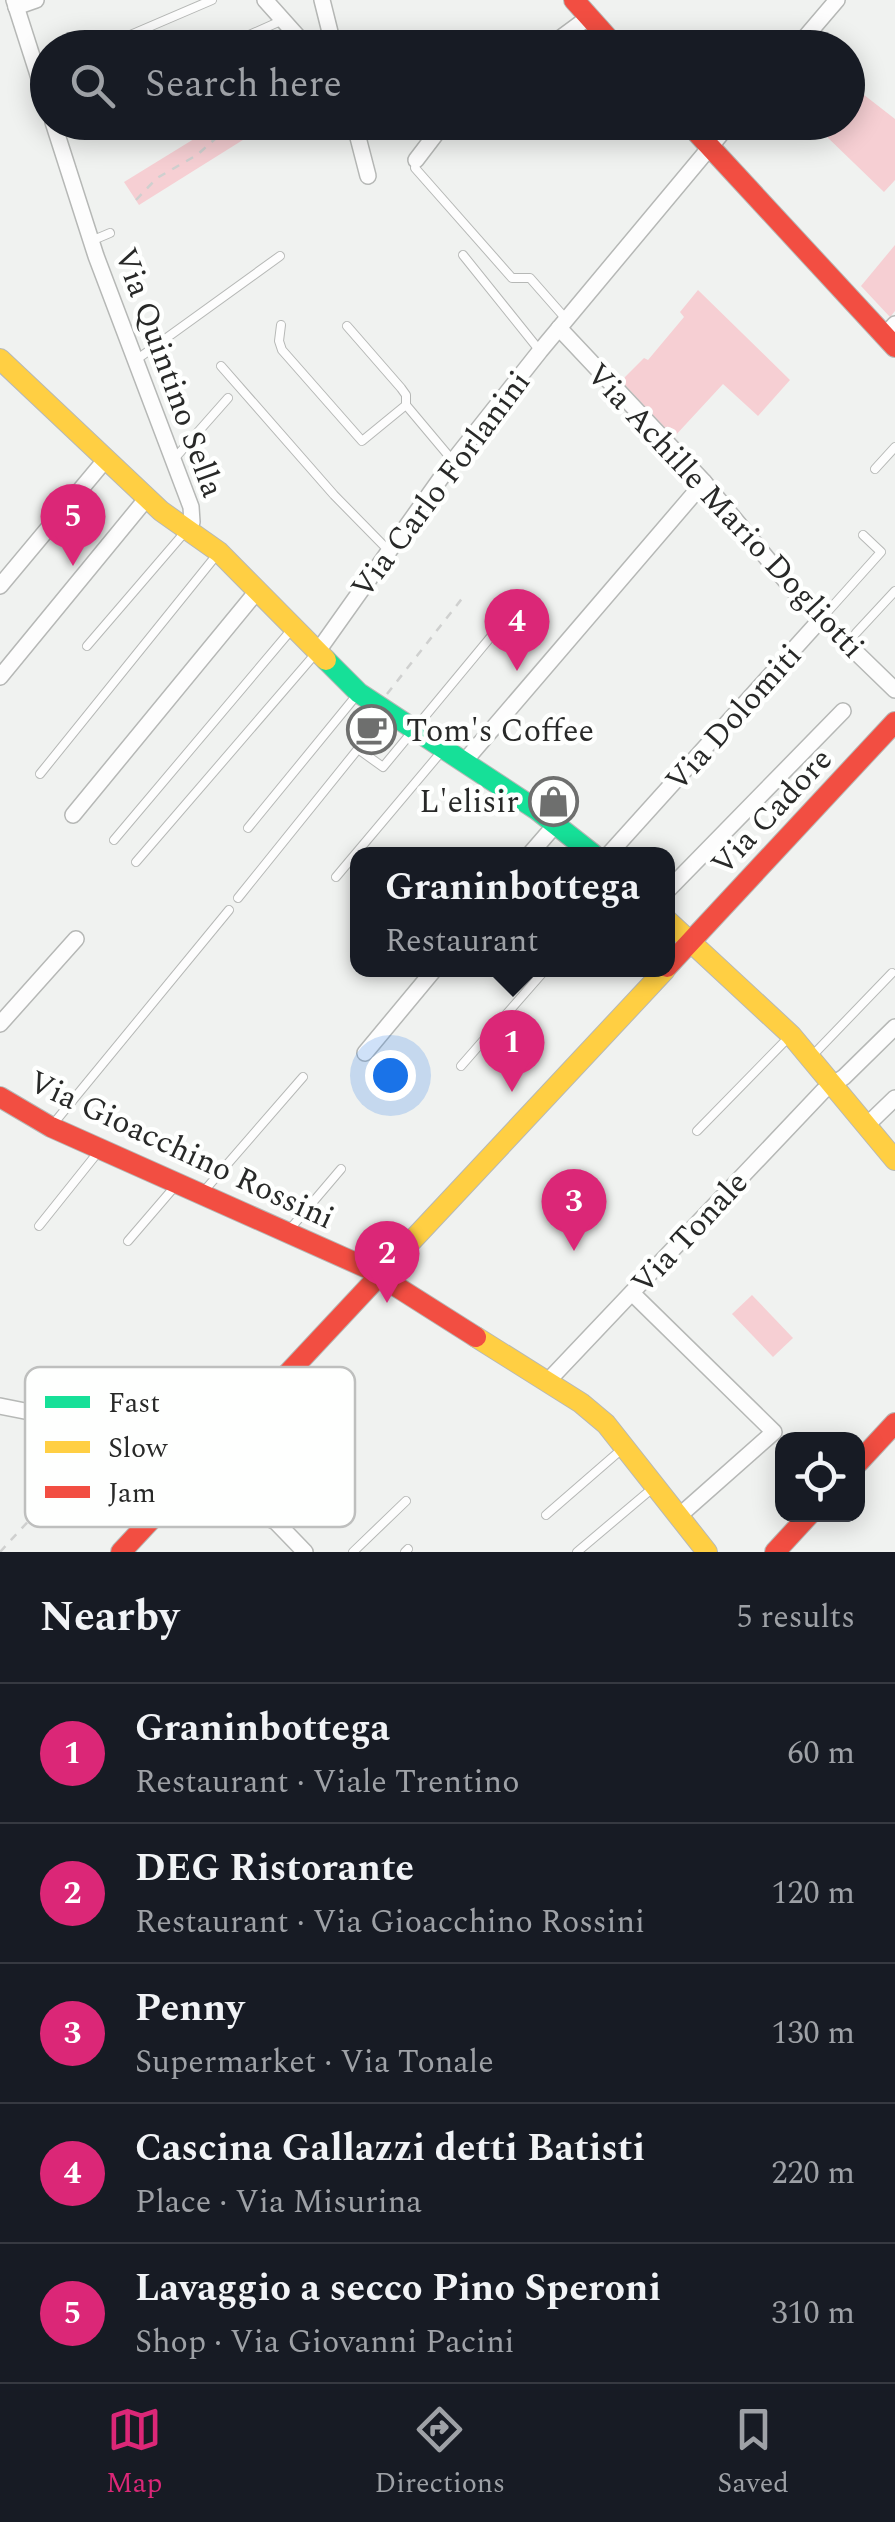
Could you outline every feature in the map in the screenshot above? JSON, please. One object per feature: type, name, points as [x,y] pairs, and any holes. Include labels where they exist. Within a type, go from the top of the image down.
[{"type":"street","points":[[30,42],[15,4],[36,0]]},
{"type":"street","points":[[264,0],[292,30]]},
{"type":"street","points":[[322,0],[330,30]]},
{"type":"street","points":[[574,0],[601,30]]},
{"type":"street","points":[[811,30],[837,0]]},
{"type":"street","points":[[571,30],[589,17]]},
{"type":"street","name":"Via Quintino Sella","points":[[59,140],[91,241],[192,507],[188,530],[220,552],[359,693],[584,847]]},
{"type":"street","points":[[359,140],[368,176]]},
{"type":"street","points":[[416,160],[431,140]]},
{"type":"street","points":[[704,140],[892,335]]},
{"type":"street","name":"Via Carlo Forlanini","points":[[318,651],[453,461],[716,140]]},
{"type":"street","name":"Via Achille Mario Dogliotti","points":[[563,324],[821,619],[895,690]]},
{"type":"street","points":[[0,359],[147,498],[188,530]]},
{"type":"street","points":[[0,586],[106,458]]},
{"type":"street","points":[[464,762],[704,482]]},
{"type":"street","points":[[0,677],[147,498]]},
{"type":"street","points":[[74,814],[258,590]]},
{"type":"street","name":"Via Dolomiti","points":[[615,847],[821,619]]},
{"type":"street","points":[[675,883],[843,711]]},
{"type":"street","name":"Via Cadore","points":[[675,958],[895,722]]},
{"type":"street","points":[[536,847],[556,824]]},
{"type":"street","points":[[675,927],[791,1034],[895,1160]]},
{"type":"street","points":[[0,1024],[76,939]]},
{"type":"street","points":[[364,1053],[428,977]]},
{"type":"street","name":"Via Cadore","points":[[294,1367],[658,977]]},
{"type":"street","name":"Via Tonale","points":[[547,1382],[823,1091],[895,1027]]},
{"type":"street","name":"Via Gioacchino Rossini","points":[[0,1097],[51,1127],[379,1276],[547,1382],[597,1415],[707,1552]]},
{"type":"street","points":[[867,1125],[895,1098]]},
{"type":"street","points":[[632,1293],[774,1432],[679,1516]]},
{"type":"street","points":[[0,1406],[25,1411]]},
{"type":"street","points":[[865,1455],[895,1423]]},
{"type":"street","points":[[774,1552],[802,1522]]},
{"type":"street","name":"Via Cadore","points":[[122,1552],[145,1527]]},
{"type":"street","points":[[282,1527],[305,1552]]},
{"type":"lane","points":[[142,30],[212,0]]},
{"type":"lane","points":[[260,30],[283,20]]},
{"type":"lane","points":[[416,160],[414,168],[512,278],[530,278],[563,324]]},
{"type":"lane","points":[[91,241],[110,233]]},
{"type":"lane","points":[[462,255],[540,351]]},
{"type":"lane","points":[[136,360],[280,256]]},
{"type":"lane","points":[[281,325],[282,350],[362,441],[406,405]]},
{"type":"lane","points":[[347,326],[401,388],[406,405],[453,461]]},
{"type":"lane","points":[[221,366],[334,495],[389,550]]},
{"type":"lane","points":[[174,458],[228,398]]},
{"type":"lane","points":[[875,469],[895,447]]},
{"type":"lane","points":[[87,646],[177,538],[188,530]]},
{"type":"lane","name":"Via Dolomiti","points":[[821,619],[881,552],[863,536]]},
{"type":"lane","points":[[40,774],[220,552]]},
{"type":"lane","points":[[856,633],[895,590]]},
{"type":"lane","points":[[238,898],[358,748],[383,767],[518,604]]},
{"type":"lane","points":[[114,840],[294,627]]},
{"type":"lane","points":[[136,862],[318,651]]},
{"type":"lane","points":[[248,828],[359,693]]},
{"type":"lane","points":[[362,847],[444,749]]},
{"type":"lane","points":[[336,878],[350,861]]},
{"type":"lane","points":[[51,1127],[229,910]]},
{"type":"lane","points":[[811,1056],[892,973]]},
{"type":"lane","points":[[461,1066],[539,977]]},
{"type":"lane","points":[[697,1132],[791,1034]]},
{"type":"lane","points":[[201,1194],[303,1077]]},
{"type":"lane","points":[[39,1226],[101,1148]]},
{"type":"lane","points":[[287,1233],[340,1169]]},
{"type":"lane","points":[[128,1242],[177,1183]]},
{"type":"lane","points":[[546,1515],[624,1447]]},
{"type":"lane","points":[[577,1552],[656,1486]]},
{"type":"lane","points":[[353,1552],[406,1501]]},
{"type":"path","points":[[136,200],[157,178],[197,155],[214,140]]},
{"type":"path","points":[[382,699],[464,596]]},
{"type":"path","points":[[0,1552],[25,1525]]},
{"type":"shaded area","points":[[865,96],[895,119],[895,180],[884,192],[830,140],[865,140]]},
{"type":"shaded area","points":[[192,140],[243,140],[139,205],[124,182]]},
{"type":"shaded area","points":[[895,245],[895,311],[890,317],[861,286]]},
{"type":"shaded area","points":[[698,290],[790,380],[758,416],[723,384],[674,437],[621,381],[644,358],[648,360],[684,317],[680,312]]},
{"type":"shaded area","points":[[752,1295],[793,1338],[773,1357],[732,1314]]},
{"type":"traffic: fast","points":[[326,660],[359,693],[537,810],[584,847]]},
{"type":"traffic: slow","points":[[0,359],[161,511],[219,552],[326,660]]},
{"type":"traffic: slow","points":[[675,927],[791,1035],[895,1160]]},
{"type":"traffic: slow","points":[[406,1247],[658,977]]},
{"type":"traffic: slow","points":[[476,1337],[581,1403],[606,1424],[707,1552]]},
{"type":"traffic: jam","points":[[574,0],[601,30]]},
{"type":"traffic: jam","points":[[704,140],[895,347]]},
{"type":"traffic: jam","points":[[675,958],[895,722]]},
{"type":"traffic: jam","points":[[0,1097],[51,1127],[367,1268],[476,1337]]},
{"type":"traffic: jam","points":[[294,1367],[406,1247]]},
{"type":"traffic: jam","points":[[865,1455],[895,1423]]},
{"type":"traffic: jam","points":[[775,1552],[803,1522]]},
{"type":"traffic: jam","points":[[121,1552],[144,1527]]},
{"type":"place","name":"Lavaggio a secco Pino Speroni","points":[[73,566]]},
{"type":"place","name":"Cascina Gallazzi detti Batisti","points":[[517,671]]},
{"type":"place","name":"Tom's Coffee","points":[[371,730]]},
{"type":"place","name":"L'elisir","points":[[554,801]]},
{"type":"place","name":"Graninbottega","points":[[512,1092]]},
{"type":"place","name":"Penny","points":[[574,1251]]},
{"type":"place","name":"DEG Ristorante","points":[[387,1303]]}]
